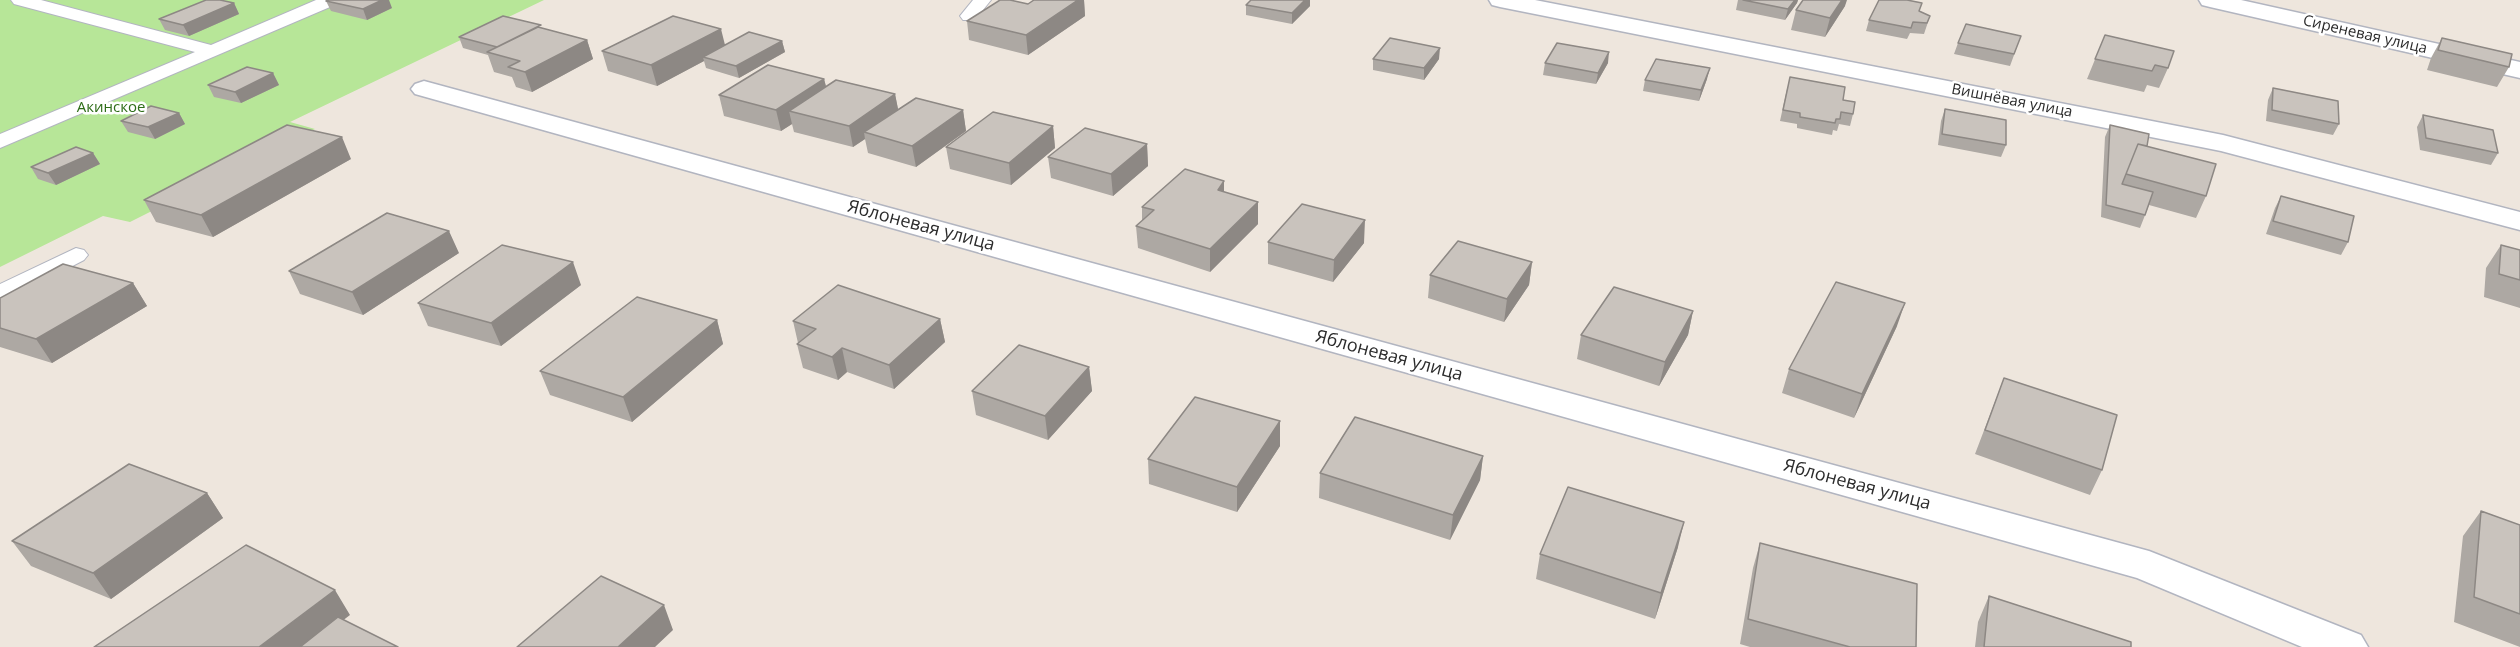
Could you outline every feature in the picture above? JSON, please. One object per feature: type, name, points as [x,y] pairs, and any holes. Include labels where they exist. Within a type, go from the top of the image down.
[{"type":"street","name":"Вишнёвая улица","points":[[1500,0],[2223,143],[2520,221]]},
{"type":"street","name":"Сиреневая улица","points":[[2210,0],[2520,70]]},
{"type":"street","name":"Яблоневая улица","points":[[424,89],[2149,566],[2346,647]]},
{"type":"lane","points":[[20,0],[214,51]]},
{"type":"lane","points":[[0,142],[331,0]]},
{"type":"lane","points":[[969,16],[982,0]]},
{"type":"lane","points":[[0,294],[76,255]]},
{"type":"green space","name":"Акинское","points":[[0,0],[544,0],[290,122],[315,129],[130,222],[103,216],[0,267]]},
{"type":"building","points":[[206,0],[234,3],[183,25],[159,19]]},
{"type":"building","points":[[382,0],[363,9],[326,1]]},
{"type":"building","points":[[1000,0],[1028,4],[1034,0],[1078,0],[1026,35],[967,21]]},
{"type":"building","points":[[1251,0],[1305,0],[1292,13],[1246,5]]},
{"type":"building","points":[[1743,0],[1795,0],[1788,9]]},
{"type":"building","points":[[1803,0],[1842,0],[1830,18],[1796,10]]},
{"type":"building","points":[[1879,0],[1907,0],[1922,3],[1919,11],[1930,16],[1927,23],[1913,22],[1911,28],[1869,20]]},
{"type":"building","points":[[503,16],[541,25],[497,47],[459,37]]},
{"type":"building","points":[[673,16],[721,29],[651,65],[602,51]]},
{"type":"building","points":[[1966,24],[2021,36],[2014,54],[1958,43]]},
{"type":"building","points":[[538,27],[587,40],[525,72],[508,67],[520,61],[487,52]]},
{"type":"building","points":[[749,32],[782,41],[736,66],[703,57]]},
{"type":"building","points":[[2105,35],[2174,51],[2168,68],[2155,65],[2152,71],[2095,59]]},
{"type":"building","points":[[1390,38],[1440,48],[1424,68],[1373,59]]},
{"type":"building","points":[[2442,38],[2512,54],[2509,67],[2438,50]]},
{"type":"building","points":[[1557,43],[1609,52],[1598,73],[1545,63]]},
{"type":"building","points":[[1656,59],[1710,68],[1701,90],[1645,80]]},
{"type":"building","points":[[768,65],[824,79],[776,110],[719,95]]},
{"type":"building","points":[[247,67],[273,73],[235,92],[208,85]]},
{"type":"building","points":[[1790,77],[1845,87],[1843,100],[1855,102],[1853,114],[1841,112],[1840,119],[1836,119],[1835,123],[1800,117],[1800,113],[1783,110]]},
{"type":"building","points":[[836,80],[895,94],[849,126],[789,111]]},
{"type":"building","points":[[2273,88],[2338,101],[2339,124],[2272,110]]},
{"type":"building","points":[[916,98],[963,110],[912,146],[864,132]]},
{"type":"building","points":[[151,106],[179,113],[148,127],[121,121]]},
{"type":"building","points":[[1945,109],[2006,120],[2006,145],[1942,134]]},
{"type":"building","points":[[993,112],[1053,126],[1009,163],[946,147]]},
{"type":"building","points":[[2423,115],[2493,130],[2498,153],[2426,138]]},
{"type":"building","points":[[287,125],[342,137],[201,215],[144,200]]},
{"type":"building","points":[[2110,125],[2149,134],[2147,146],[2138,144],[2122,184],[2153,192],[2145,215],[2106,205]]},
{"type":"building","points":[[1085,128],[1147,144],[1111,174],[1048,157]]},
{"type":"building","points":[[2138,144],[2216,164],[2206,196],[2126,174]]},
{"type":"building","points":[[76,147],[93,153],[48,173],[31,167]]},
{"type":"building","points":[[1185,169],[1224,181],[1218,190],[1258,202],[1210,249],[1136,226],[1154,210],[1142,207]]},
{"type":"building","points":[[2281,196],[2354,216],[2348,242],[2273,221]]},
{"type":"building","points":[[1302,204],[1365,220],[1334,260],[1268,242]]},
{"type":"building","points":[[387,213],[449,231],[352,292],[289,271]]},
{"type":"building","points":[[1458,241],[1532,262],[1507,299],[1430,275]]},
{"type":"building","points":[[502,245],[573,262],[491,323],[418,303]]},
{"type":"building","points":[[2501,245],[2520,250],[2520,280],[2499,274]]},
{"type":"building","points":[[63,264],[133,283],[36,339],[0,328],[0,298]]},
{"type":"building","points":[[1836,282],[1905,303],[1862,394],[1789,369]]},
{"type":"building","points":[[838,285],[940,319],[889,365],[842,348],[832,357],[797,344],[816,329],[793,321]]},
{"type":"building","points":[[1614,287],[1693,311],[1665,362],[1581,335]]},
{"type":"building","points":[[637,297],[717,320],[623,397],[540,371]]},
{"type":"building","points":[[1019,345],[1089,367],[1045,416],[972,391]]},
{"type":"building","points":[[2004,378],[2117,415],[2102,470],[1985,430]]},
{"type":"building","points":[[1195,397],[1280,421],[1237,487],[1148,459]]},
{"type":"building","points":[[1355,417],[1483,456],[1453,515],[1320,473]]},
{"type":"building","points":[[129,464],[207,493],[93,573],[12,541]]},
{"type":"building","points":[[1568,487],[1684,522],[1661,593],[1540,554]]},
{"type":"building","points":[[2481,511],[2520,525],[2520,614],[2474,597]]},
{"type":"building","points":[[1760,543],[1917,584],[1916,647],[1850,647],[1748,619]]},
{"type":"building","points":[[246,545],[335,590],[259,647],[94,647]]},
{"type":"building","points":[[601,576],[664,605],[618,647],[517,647]]},
{"type":"building","points":[[1989,596],[2131,642],[2131,647],[1984,647]]},
{"type":"building","points":[[338,617],[398,647],[300,647]]}]
